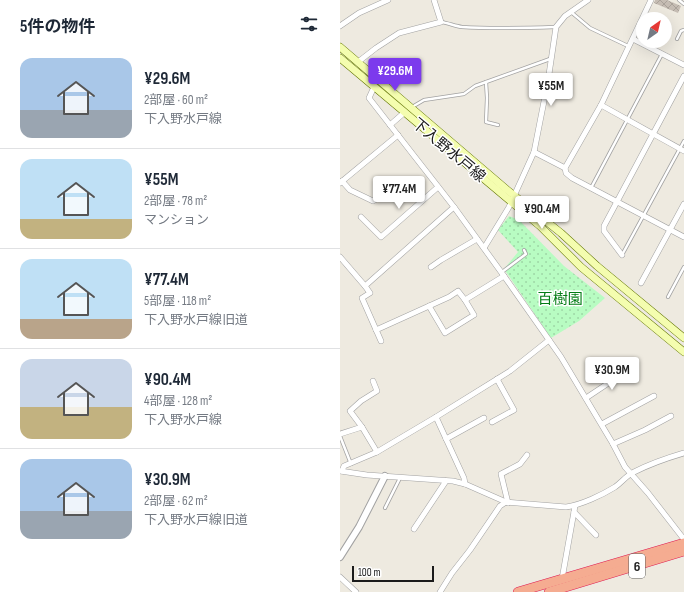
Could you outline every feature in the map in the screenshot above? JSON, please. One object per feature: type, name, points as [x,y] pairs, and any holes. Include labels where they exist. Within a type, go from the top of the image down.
[{"type":"highway","name":"6","points":[[549,592],[684,543]]},
{"type":"highway","name":"6","points":[[518,592],[561,587],[684,551]]},
{"type":"main road","name":"下入野水戸線","points":[[340,47],[358,62],[408,110],[513,199],[581,267],[684,352]]},
{"type":"main road","name":"下入野水戸線","points":[[340,58],[374,87],[408,110]]},
{"type":"main road","name":"下入野水戸線","points":[[513,199],[561,233],[597,266],[684,338]]},
{"type":"street","points":[[340,26],[359,13],[388,0]]},
{"type":"street","points":[[358,62],[376,48],[399,34],[441,22],[434,0]]},
{"type":"street","points":[[484,248],[513,199],[534,152],[548,81],[550,59],[556,27],[570,12],[588,0]]},
{"type":"street","points":[[565,168],[601,105],[651,0]]},
{"type":"street","points":[[633,39],[684,65]]},
{"type":"street","points":[[622,255],[604,231],[604,226],[684,76]]},
{"type":"street","points":[[374,87],[369,98],[454,207],[503,274],[549,340],[586,398],[614,444],[624,465],[684,538]]},
{"type":"street","points":[[601,105],[682,150]]},
{"type":"street","points":[[390,125],[408,110]]},
{"type":"street","points":[[385,194],[373,201],[350,190],[341,182],[398,135]]},
{"type":"street","points":[[534,152],[565,168],[566,173],[572,178],[684,237]]},
{"type":"street","points":[[361,217],[381,237],[438,187]]},
{"type":"street","points":[[641,282],[684,204]]},
{"type":"street","points":[[365,286],[454,207]]},
{"type":"street","points":[[431,267],[477,239]]},
{"type":"street","points":[[340,257],[370,293],[362,298],[381,342]]},
{"type":"street","points":[[465,300],[503,274]]},
{"type":"street","points":[[376,330],[458,291],[474,315],[445,333],[429,306]]},
{"type":"street","points":[[549,340],[497,379],[377,452],[344,466],[341,471],[465,484],[507,502],[566,507],[575,506],[614,487],[631,474],[658,461],[684,453]]},
{"type":"street","points":[[586,398],[628,370]]},
{"type":"street","points":[[492,422],[514,410],[497,379]]},
{"type":"street","points":[[373,381],[377,391],[361,400],[350,411],[362,427],[377,452]]},
{"type":"street","points":[[602,424],[654,396]]},
{"type":"street","points":[[614,444],[671,416]]},
{"type":"street","points":[[436,417],[464,478],[465,484]]},
{"type":"street","points":[[446,439],[484,418]]},
{"type":"street","points":[[340,435],[362,427]]},
{"type":"street","points":[[507,502],[501,474],[520,464],[527,455]]},
{"type":"street","points":[[340,556],[359,527],[385,476]]},
{"type":"street","points":[[414,529],[446,481]]},
{"type":"street","points":[[440,592],[500,506],[507,502]]},
{"type":"street","points":[[561,587],[575,506]]},
{"type":"street","points":[[574,512],[596,535]]},
{"type":"street","points":[[340,577],[356,592]]},
{"type":"lane","points":[[679,0],[684,4]]},
{"type":"lane","points":[[570,12],[585,24],[605,36],[629,47]]},
{"type":"lane","points":[[441,22],[479,28],[556,27]]},
{"type":"lane","points":[[677,39],[681,31],[684,30]]},
{"type":"lane","points":[[591,188],[662,54]]},
{"type":"lane","points":[[408,110],[424,100],[464,94],[475,86],[550,59]]},
{"type":"lane","points":[[486,82],[486,122],[498,125]]},
{"type":"lane","points":[[622,255],[682,150],[684,141]]},
{"type":"lane","points":[[503,274],[526,254],[524,250]]},
{"type":"lane","points":[[668,297],[684,267]]},
{"type":"lane","points":[[340,435],[351,464]]},
{"type":"lane","points":[[385,508],[400,477]]},
{"type":"green space","name":"百樹園","points":[[509,216],[519,220],[564,266],[605,298],[579,321],[551,338],[504,269],[518,252],[498,230]]},
{"type":"building","points":[[655,0],[667,0],[681,6],[678,13],[654,3]]}]
